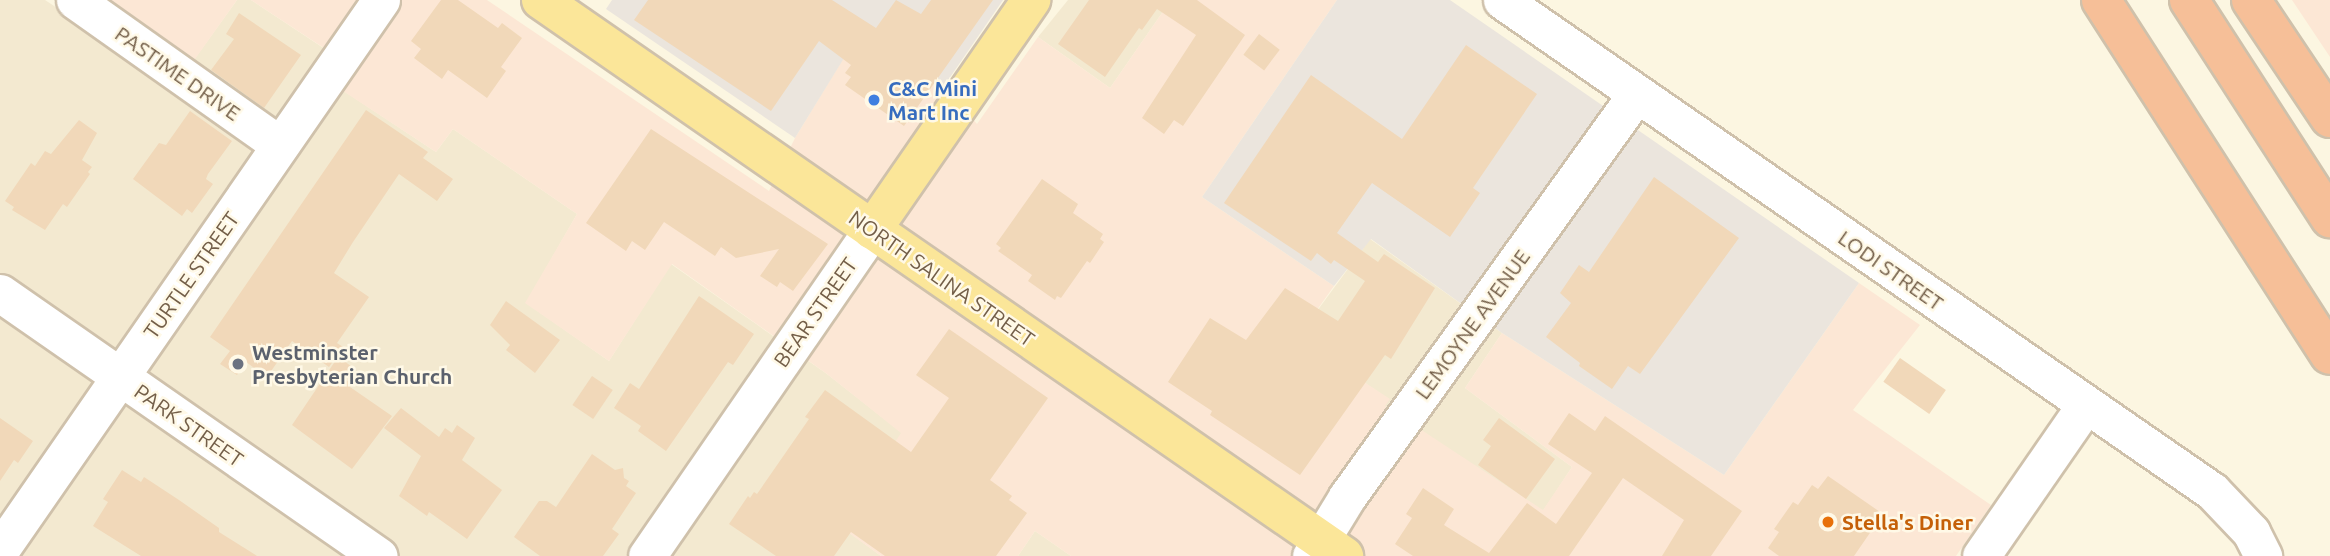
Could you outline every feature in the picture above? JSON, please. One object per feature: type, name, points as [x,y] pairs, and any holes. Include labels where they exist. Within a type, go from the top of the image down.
[{"type":"highway","points":[[2101,0],[2330,355]]},
{"type":"highway","points":[[2189,0],[2330,218]]},
{"type":"highway","points":[[2251,0],[2330,118]]},
{"type":"main road","name":"NORTH SALINA STREET","points":[[541,0],[872,230],[1325,551]]},
{"type":"main road","name":"BEAR STREET","points":[[872,230],[1031,0]]},
{"type":"street","name":"PASTIME DRIVE","points":[[75,0],[280,145]]},
{"type":"street","name":"TURTLE STREET","points":[[0,550],[381,0]]},
{"type":"street","name":"LODI STREET","points":[[1502,0],[2085,406],[2212,491],[2251,532],[2263,556]]},
{"type":"street","name":"LEMOYNE AVENUE","points":[[1325,551],[1355,486],[1637,94]]},
{"type":"street","name":"BEAR STREET","points":[[647,556],[872,230]]},
{"type":"street","name":"PARK STREET","points":[[0,293],[379,556]]},
{"type":"street","points":[[1981,556],[2085,406]]},
{"type":"shaded area","points":[[0,0],[45,0],[175,86],[237,0],[251,0],[328,51],[312,70],[436,152],[453,129],[577,214],[526,303],[609,361],[671,264],[827,374],[902,433],[839,525],[881,556],[0,556]]},
{"type":"shaded area","points":[[98,0],[237,0],[190,66]]},
{"type":"shaded area","points":[[251,0],[487,0],[769,191],[795,138],[860,31],[944,86],[977,124],[1038,37],[1110,88],[1171,0],[1337,0],[1202,197],[1334,286],[1297,338],[1390,399],[1385,406],[1543,510],[1572,467],[1465,388],[1502,333],[1724,475],[1859,283],[1920,325],[1853,410],[1991,505],[1956,556],[1071,556],[1035,531],[1018,556],[881,556],[839,526],[901,433],[827,374],[672,264],[609,361],[525,303],[577,214],[453,129],[436,152],[311,70],[327,50]]},
{"type":"shaded area","points":[[612,0],[1003,0],[944,86],[860,32],[795,138],[606,9]]},
{"type":"shaded area","points":[[1068,0],[1171,0],[1110,88],[1038,37]]},
{"type":"shaded area","points":[[1337,0],[1450,0],[1859,283],[1724,475],[1502,333],[1371,239],[1334,286],[1202,197]]},
{"type":"shaded area","points":[[2292,0],[2330,0],[2330,57]]},
{"type":"shaded area","points":[[1370,239],[1502,333],[1465,388],[1572,467],[1543,511],[1384,406],[1389,399],[1297,338]]},
{"type":"shaded area","points":[[1035,531],[1071,556],[1018,556]]},
{"type":"building","points":[[441,0],[458,0],[498,28],[502,23],[522,38],[501,67],[506,71],[487,98],[448,70],[442,79],[414,58],[421,49],[411,41]]},
{"type":"building","points":[[648,0],[832,0],[876,28],[896,0],[921,14],[931,0],[993,0],[904,126],[845,85],[851,77],[845,73],[851,65],[819,41],[771,111],[634,20]]},
{"type":"building","points":[[1089,0],[1197,0],[1245,35],[1183,126],[1174,120],[1164,134],[1142,118],[1196,35],[1157,9],[1142,30],[1139,28],[1105,77],[1058,44]]},
{"type":"building","points":[[239,13],[301,55],[264,108],[211,70],[234,39],[226,34]]},
{"type":"building","points":[[1259,34],[1280,50],[1264,70],[1243,55]]},
{"type":"building","points":[[1466,45],[1537,94],[1473,188],[1480,193],[1450,237],[1372,183],[1337,233],[1378,262],[1384,254],[1435,288],[1391,359],[1385,355],[1300,475],[1210,415],[1212,411],[1168,382],[1210,318],[1246,340],[1285,288],[1338,321],[1365,281],[1334,260],[1331,264],[1317,253],[1311,261],[1224,203],[1311,75],[1402,139]]},
{"type":"building","points":[[366,110],[428,152],[423,158],[453,179],[437,201],[399,174],[353,242],[334,273],[369,297],[337,343],[343,347],[329,367],[292,341],[267,377],[246,362],[237,375],[220,364],[230,351],[210,337]]},
{"type":"building","points":[[190,111],[232,141],[208,174],[206,179],[213,184],[192,213],[187,209],[182,216],[133,179],[159,143],[166,145]]},
{"type":"building","points":[[79,120],[97,133],[82,160],[92,167],[88,172],[90,174],[67,207],[63,204],[45,230],[12,210],[14,207],[5,201],[31,163],[35,166],[45,151],[51,154]]},
{"type":"building","points":[[651,129],[828,244],[793,291],[780,282],[777,287],[760,276],[779,249],[736,258],[721,247],[715,256],[664,222],[645,250],[632,241],[626,251],[586,223]]},
{"type":"building","points":[[1654,177],[1739,238],[1640,374],[1628,366],[1612,389],[1579,366],[1580,363],[1546,337],[1571,303],[1560,293],[1579,265],[1589,272]]},
{"type":"building","points":[[1042,179],[1078,204],[1073,213],[1103,234],[1100,239],[1104,242],[1061,298],[1057,296],[1055,300],[1028,281],[1032,275],[998,251],[1001,248],[996,244]]},
{"type":"building","points":[[699,296],[754,334],[733,365],[728,362],[666,451],[638,431],[641,426],[614,408],[630,383],[639,389]]},
{"type":"building","points":[[506,301],[560,340],[535,373],[506,350],[510,345],[490,325]]},
{"type":"building","points":[[949,329],[1048,398],[990,480],[1012,496],[1009,500],[1027,513],[996,556],[885,556],[851,532],[834,556],[776,556],[729,524],[748,496],[750,498],[754,492],[757,494],[809,419],[805,417],[825,390],[911,452],[949,398],[916,375]]},
{"type":"building","points":[[338,357],[354,368],[346,380],[353,384],[350,387],[392,416],[352,469],[292,425]]},
{"type":"building","points":[[1900,358],[1946,390],[1929,414],[1883,382]]},
{"type":"building","points":[[592,376],[613,390],[593,419],[572,405]]},
{"type":"building","points":[[401,408],[439,437],[445,428],[452,433],[457,425],[475,438],[462,460],[502,490],[467,539],[429,512],[427,516],[399,496],[421,456],[384,428]]},
{"type":"building","points":[[1569,413],[1595,431],[1605,416],[1742,511],[1711,556],[1662,556],[1684,520],[1623,478],[1569,556],[1413,556],[1395,544],[1412,518],[1406,514],[1423,488],[1454,509],[1444,525],[1489,553],[1527,503],[1556,524],[1592,473],[1548,444]]},
{"type":"building","points":[[0,418],[33,441],[18,463],[14,460],[0,481]]},
{"type":"building","points":[[1499,418],[1555,459],[1526,499],[1478,465],[1491,446],[1483,440]]},
{"type":"building","points":[[592,454],[615,470],[623,468],[624,478],[629,481],[626,486],[636,493],[612,529],[619,534],[603,556],[540,556],[514,537],[539,501],[547,501],[556,507]]},
{"type":"building","points":[[122,470],[141,482],[144,477],[219,528],[219,532],[257,556],[141,556],[93,526],[108,502],[103,499]]},
{"type":"building","name":"Stella's Diner","points":[[1828,476],[1883,514],[1854,556],[1779,556],[1768,548],[1779,532],[1774,529],[1793,502],[1798,505],[1812,485],[1818,489]]},
{"type":"place","name":"C&C Mini Mart Inc","points":[[874,100]]},
{"type":"place","name":"Westminster Presbyterian Church","points":[[238,364]]},
{"type":"place","name":"Stella's Diner","points":[[1828,522]]}]
